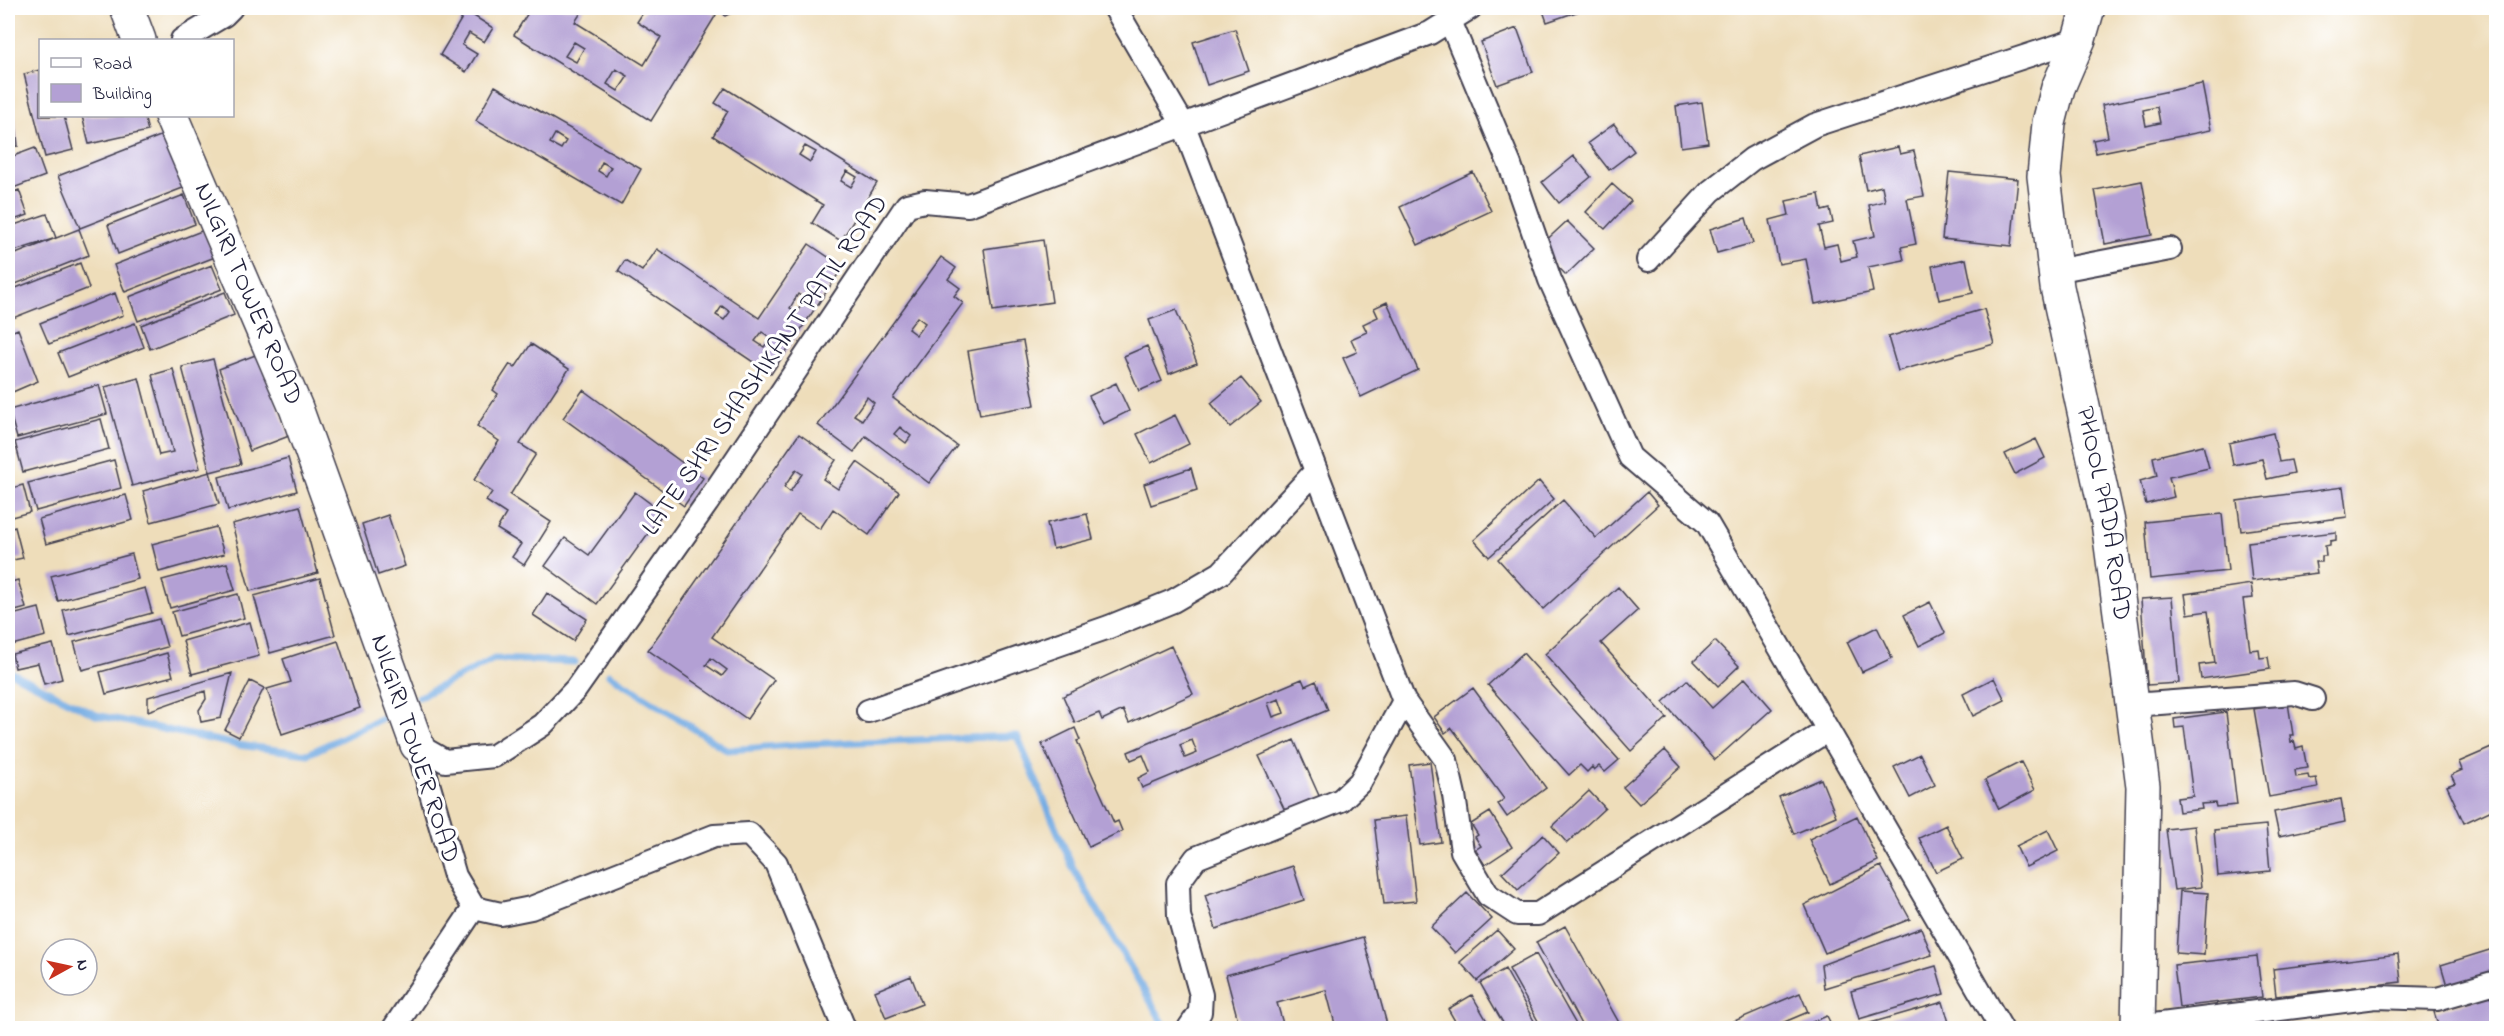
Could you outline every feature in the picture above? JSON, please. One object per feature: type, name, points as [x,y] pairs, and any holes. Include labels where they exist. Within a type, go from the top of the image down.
[{"type":"street","points":[[126,8],[139,39]]},
{"type":"street","points":[[184,39],[224,15],[231,8]]},
{"type":"street","points":[[1115,8],[1184,126],[1404,701],[1446,760],[1462,851],[1488,895],[1516,914],[1538,914],[1828,730]]},
{"type":"street","name":"LATE SHRI SHASHIKANT PATIL ROAD","points":[[417,745],[445,761],[494,756],[542,725],[576,689],[707,503],[907,205],[925,201],[968,205],[1430,33],[1470,8]]},
{"type":"street","name":"PHOOL PADA ROAD","points":[[2088,8],[2079,39],[2058,88],[2049,123],[2044,176],[2056,287],[2108,522],[2143,786],[2138,1028]]},
{"type":"street","points":[[1450,21],[1510,165],[1550,280],[1630,457],[1707,523],[2001,1029]]},
{"type":"street","points":[[1648,260],[1711,191],[1752,159],[1815,125],[2079,39]]},
{"type":"street","name":"NILGIRI TOWER ROAD","points":[[171,117],[296,408],[417,745],[454,876],[474,908]]},
{"type":"street","points":[[2055,271],[2170,249]]},
{"type":"street","points":[[868,711],[1109,627],[1173,601],[1221,573],[1316,471]]},
{"type":"street","points":[[2133,705],[2294,693],[2313,699]]},
{"type":"street","points":[[1189,1029],[1200,1012],[1201,995],[1179,916],[1178,883],[1196,858],[1341,800],[1360,782],[1404,701]]},
{"type":"street","points":[[394,1029],[474,908],[501,914],[531,908],[714,836],[748,834],[776,863],[844,1029]]},
{"type":"street","points":[[2138,1028],[2376,997],[2437,999],[2496,982]]},
{"type":"building","points":[[531,8],[584,8],[575,22],[644,65],[661,37],[637,22],[646,8],[704,8],[716,15],[651,121],[514,35]],"holes":[[[574,42],[584,48],[576,62],[565,56]],[[616,69],[628,76],[618,91],[607,84]]]},
{"type":"building","points":[[721,8],[741,8],[725,16]]},
{"type":"building","points":[[1542,8],[1581,8],[1582,10],[1547,22]]},
{"type":"building","points":[[466,11],[493,28],[484,42],[469,33],[462,45],[477,54],[466,72],[440,55]]},
{"type":"building","points":[[1517,28],[1533,72],[1497,85],[1481,42]]},
{"type":"building","points":[[1235,29],[1249,71],[1207,85],[1193,42]]},
{"type":"building","points":[[39,70],[39,117],[64,117],[73,150],[45,157],[24,74]]},
{"type":"building","points":[[11,76],[18,146],[8,147],[8,77]]},
{"type":"building","points":[[2202,84],[2211,130],[2096,153],[2093,140],[2108,137],[2102,105]],"holes":[[[2157,107],[2160,123],[2146,126],[2143,110]]]},
{"type":"building","points":[[495,86],[641,169],[621,205],[476,121]],"holes":[[[555,134],[566,141],[561,149],[550,143]],[[602,162],[611,167],[606,176],[598,171]]]},
{"type":"building","points":[[725,88],[877,183],[841,241],[812,223],[823,205],[713,136],[728,111],[715,103]],"holes":[[[805,146],[816,152],[810,162],[799,155]],[[847,171],[857,177],[851,187],[841,181]]]},
{"type":"building","points":[[1702,102],[1708,143],[1681,147],[1676,106]]},
{"type":"building","points":[[82,117],[144,117],[148,131],[89,144]]},
{"type":"building","points":[[1614,124],[1634,151],[1609,170],[1588,143]]},
{"type":"building","points":[[173,131],[193,184],[80,228],[58,176]]},
{"type":"building","points":[[1898,147],[1900,154],[1914,151],[1924,196],[1907,199],[1916,244],[1901,247],[1904,260],[1868,267],[1873,292],[1815,304],[1806,259],[1779,264],[1770,220],[1789,215],[1786,201],[1819,194],[1822,211],[1830,209],[1833,223],[1819,226],[1824,247],[1837,244],[1841,261],[1857,257],[1853,241],[1875,236],[1869,205],[1885,201],[1882,186],[1866,190],[1859,156]]},
{"type":"building","points":[[35,148],[45,176],[8,190],[8,158]]},
{"type":"building","points":[[1574,156],[1591,177],[1559,203],[1542,182]]},
{"type":"building","points":[[1473,172],[1491,211],[1418,245],[1400,207]]},
{"type":"building","points":[[1949,172],[2018,179],[2011,246],[1942,239]]},
{"type":"building","points":[[2142,181],[2152,235],[2105,244],[2095,190]]},
{"type":"building","points":[[1612,184],[1631,201],[1605,229],[1586,212]]},
{"type":"building","points":[[19,190],[28,215],[8,222],[8,194]]},
{"type":"building","points":[[184,195],[195,224],[118,254],[108,225]]},
{"type":"building","points":[[47,214],[56,238],[8,253],[8,227]]},
{"type":"building","points":[[1746,218],[1753,243],[1717,253],[1710,229]]},
{"type":"building","points":[[1567,221],[1594,248],[1566,275],[1539,247]]},
{"type":"building","points":[[79,229],[89,255],[8,287],[8,257]]},
{"type":"building","points":[[204,230],[215,257],[125,292],[114,265]]},
{"type":"building","points":[[1043,240],[1052,302],[993,311],[984,249]]},
{"type":"building","points":[[809,244],[843,267],[771,374],[618,271],[625,260],[642,271],[657,249],[759,318]],"holes":[[[798,294],[805,299],[797,312],[790,308]],[[722,306],[730,312],[724,320],[716,315]],[[762,332],[771,338],[764,347],[755,341]]]},
{"type":"building","points":[[941,257],[956,268],[948,279],[960,288],[954,296],[963,303],[893,398],[957,446],[929,483],[866,436],[854,452],[818,425]],"holes":[[[917,317],[925,323],[916,335],[908,329]],[[867,397],[874,403],[862,420],[854,415]],[[900,427],[911,436],[906,443],[894,434]]]},
{"type":"building","points":[[1966,259],[1973,293],[1939,300],[1932,266]]},
{"type":"building","points":[[80,263],[89,288],[8,320],[8,291]]},
{"type":"building","points":[[212,265],[222,289],[138,321],[129,297]]},
{"type":"building","points":[[225,292],[234,315],[150,349],[141,325]]},
{"type":"building","points":[[115,293],[123,315],[49,344],[40,323]]},
{"type":"building","points":[[1387,302],[1418,370],[1361,397],[1343,358],[1357,352],[1351,339],[1367,332],[1363,324],[1378,317],[1374,308]]},
{"type":"building","points":[[1984,309],[1994,344],[1898,371],[1888,337]]},
{"type":"building","points":[[1176,310],[1197,363],[1169,374],[1149,320]]},
{"type":"building","points":[[135,323],[144,347],[68,377],[58,353]]},
{"type":"building","points":[[18,329],[38,381],[8,394],[8,333]]},
{"type":"building","points":[[1023,341],[1035,405],[980,415],[968,351]]},
{"type":"building","points":[[531,344],[569,369],[520,444],[536,454],[510,495],[551,522],[524,565],[512,557],[521,544],[497,529],[506,514],[486,501],[492,492],[474,480],[499,441],[477,426],[498,394],[493,390],[510,364],[515,368]]},
{"type":"building","points":[[1147,346],[1162,381],[1139,391],[1124,356]]},
{"type":"building","points":[[258,354],[289,436],[250,451],[219,369]]},
{"type":"building","points":[[213,359],[241,464],[210,472],[182,367]]},
{"type":"building","points":[[173,369],[200,468],[132,486],[105,387],[139,378],[159,455],[173,452],[152,375]]},
{"type":"building","points":[[1241,378],[1261,402],[1230,427],[1211,403]]},
{"type":"building","points":[[1116,383],[1129,411],[1103,424],[1089,396]]},
{"type":"building","points":[[99,385],[107,414],[17,438],[9,410]]},
{"type":"building","points":[[583,390],[703,478],[684,506],[563,418]]},
{"type":"building","points":[[1175,415],[1189,444],[1151,463],[1137,434]]},
{"type":"building","points":[[101,419],[109,449],[23,472],[15,442]]},
{"type":"building","points":[[2273,433],[2279,462],[2291,460],[2294,473],[2267,479],[2262,459],[2233,465],[2229,443]]},
{"type":"building","points":[[799,434],[836,460],[823,479],[838,489],[857,462],[899,492],[869,535],[833,509],[820,529],[798,514],[712,637],[774,680],[747,719],[648,650]],"holes":[[[796,470],[802,474],[790,492],[784,487]],[[711,658],[727,670],[722,676],[706,665]]]},
{"type":"building","points":[[2036,439],[2045,458],[2015,474],[2005,454]]},
{"type":"building","points":[[2203,445],[2209,468],[2169,477],[2174,497],[2146,504],[2140,481],[2157,476],[2153,457]]},
{"type":"building","points":[[288,458],[297,491],[228,510],[219,477]]},
{"type":"building","points":[[114,460],[121,488],[36,511],[28,483]]},
{"type":"building","points":[[1191,468],[1197,490],[1151,505],[1144,484]]},
{"type":"building","points":[[210,472],[219,504],[151,522],[143,491]]},
{"type":"building","points":[[1539,481],[1554,499],[1489,557],[1474,540]]},
{"type":"building","points":[[23,485],[30,512],[8,518],[8,489]]},
{"type":"building","points":[[2343,487],[2347,517],[2241,531],[2237,501]]},
{"type":"building","points":[[635,492],[663,513],[597,604],[545,566],[565,538],[589,555]]},
{"type":"building","points":[[1647,492],[1658,505],[1543,609],[1498,559],[1563,500],[1596,538]]},
{"type":"building","points":[[126,495],[133,520],[46,544],[39,519]]},
{"type":"building","points":[[300,506],[318,573],[250,591],[232,524]]},
{"type":"building","points":[[1087,514],[1093,539],[1053,549],[1047,523]]},
{"type":"building","points":[[2222,514],[2228,571],[2150,579],[2145,522]]},
{"type":"building","points":[[388,515],[405,566],[378,575],[362,524]]},
{"type":"building","points":[[15,527],[23,558],[8,561],[8,529]]},
{"type":"building","points":[[216,527],[224,554],[159,572],[152,544]]},
{"type":"building","points":[[2336,532],[2336,540],[2330,541],[2330,545],[2325,546],[2326,556],[2322,556],[2322,562],[2315,562],[2317,573],[2252,581],[2248,542]]},
{"type":"building","points":[[132,554],[138,579],[58,601],[51,576]]},
{"type":"building","points":[[227,563],[235,590],[170,608],[162,580]]},
{"type":"building","points":[[320,578],[335,635],[270,653],[254,596]]},
{"type":"building","points":[[18,580],[26,608],[8,613],[8,583]]},
{"type":"building","points":[[2251,584],[2253,598],[2243,599],[2250,650],[2259,649],[2260,658],[2268,657],[2270,669],[2201,679],[2199,665],[2215,663],[2208,611],[2188,614],[2185,594]]},
{"type":"building","points":[[1618,587],[1638,610],[1601,643],[1667,718],[1631,751],[1545,654]]},
{"type":"building","points":[[145,588],[152,613],[69,636],[63,610]]},
{"type":"building","points":[[547,593],[587,619],[573,641],[533,615]]},
{"type":"building","points":[[238,594],[244,618],[179,636],[172,612]]},
{"type":"building","points":[[2172,597],[2179,683],[2147,685],[2141,599]]},
{"type":"building","points":[[1930,602],[1945,633],[1919,646],[1904,615]]},
{"type":"building","points":[[39,608],[46,636],[8,646],[8,616]]},
{"type":"building","points":[[159,619],[167,647],[82,670],[74,642]]},
{"type":"building","points":[[250,622],[259,656],[192,674],[183,641]]},
{"type":"building","points":[[1877,627],[1892,658],[1862,672],[1847,642]]},
{"type":"building","points":[[338,641],[360,708],[282,734],[267,689],[291,682],[283,659]]},
{"type":"building","points":[[1715,641],[1739,666],[1718,686],[1694,661]]},
{"type":"building","points":[[53,644],[62,679],[44,684],[38,663],[15,668],[12,654]]},
{"type":"building","points":[[1171,646],[1193,694],[1129,723],[1123,710],[1102,720],[1099,713],[1075,723],[1063,696]]},
{"type":"building","points":[[167,653],[173,676],[106,694],[100,672]]},
{"type":"building","points":[[1523,653],[1619,760],[1605,772],[1599,766],[1594,770],[1592,767],[1587,772],[1580,765],[1569,775],[1488,685]]},
{"type":"building","points":[[232,673],[221,718],[201,722],[199,710],[206,699],[205,691],[148,711],[148,697]]},
{"type":"building","points":[[1745,678],[1772,709],[1715,760],[1663,702],[1687,680],[1712,708]]},
{"type":"building","points":[[1994,678],[2005,700],[1973,716],[1963,694]]},
{"type":"building","points":[[1302,679],[1305,686],[1316,681],[1328,710],[1142,788],[1138,778],[1150,772],[1143,755],[1131,760],[1128,752]],"holes":[[[1279,699],[1284,713],[1273,717],[1268,703]],[[1192,740],[1197,753],[1185,758],[1180,745]]]},
{"type":"building","points":[[250,681],[264,688],[239,737],[225,730]]},
{"type":"building","points":[[1473,688],[1546,788],[1507,817],[1498,804],[1504,799],[1452,728],[1445,733],[1434,717]]},
{"type":"building","points":[[2288,703],[2293,735],[2290,735],[2291,742],[2294,741],[2296,749],[2303,747],[2307,768],[2295,770],[2296,777],[2308,775],[2309,779],[2316,778],[2318,788],[2269,797],[2254,709]]},
{"type":"building","points":[[2226,712],[2237,805],[2216,807],[2215,803],[2201,804],[2202,809],[2179,812],[2177,798],[2193,796],[2184,727],[2175,728],[2174,719]]},
{"type":"building","points":[[1075,728],[1080,740],[1077,741],[1114,823],[1118,821],[1122,831],[1089,847],[1042,744]]},
{"type":"building","points":[[1294,740],[1321,800],[1287,815],[1259,756]]},
{"type":"building","points":[[2496,746],[2496,808],[2464,823],[2447,786],[2455,783],[2451,775],[2462,770],[2459,762]]},
{"type":"building","points":[[1665,750],[1681,767],[1639,804],[1623,787]]},
{"type":"building","points":[[1920,754],[1935,785],[1910,798],[1894,767]]},
{"type":"building","points":[[1430,762],[1441,842],[1420,845],[1409,765]]},
{"type":"building","points":[[2021,762],[2035,790],[1999,809],[1985,780]]},
{"type":"building","points":[[1821,779],[1836,816],[1794,834],[1779,797]]},
{"type":"building","points":[[1589,791],[1605,808],[1567,843],[1552,826]]},
{"type":"building","points":[[2341,799],[2345,822],[2279,836],[2274,812]]},
{"type":"building","points":[[1490,812],[1512,847],[1485,865],[1475,850],[1481,846],[1475,837],[1478,835],[1471,824]]},
{"type":"building","points":[[1406,816],[1416,901],[1384,904],[1374,820]]},
{"type":"building","points":[[1857,816],[1878,861],[1830,884],[1809,839]]},
{"type":"building","points":[[1946,825],[1963,859],[1936,872],[1919,838]]},
{"type":"building","points":[[2266,825],[2270,871],[2218,876],[2214,830]]},
{"type":"building","points":[[2194,826],[2201,887],[2174,890],[2166,829]]},
{"type":"building","points":[[2048,830],[2058,851],[2026,867],[2016,846]]},
{"type":"building","points":[[1543,835],[1559,853],[1518,890],[1502,873]]},
{"type":"building","points":[[1293,866],[1304,900],[1216,929],[1205,895]]},
{"type":"building","points":[[1881,866],[1910,919],[1825,953],[1804,905]]},
{"type":"building","points":[[2180,891],[2208,893],[2204,955],[2176,953]]},
{"type":"building","points":[[1467,893],[1492,919],[1455,953],[1431,927]]},
{"type":"building","points":[[1565,926],[1622,1028],[1583,1028],[1536,942]]},
{"type":"building","points":[[1921,928],[1932,955],[1824,988],[1821,965]]},
{"type":"building","points":[[1497,930],[1514,949],[1477,981],[1460,962]]},
{"type":"building","points":[[1363,937],[1388,1028],[1336,1028],[1326,990],[1277,1003],[1284,1027],[1240,1028],[1226,975]]},
{"type":"building","points":[[2496,948],[2496,974],[2448,989],[2441,965]]},
{"type":"building","points":[[1536,954],[1578,1028],[1542,1028],[1509,969]]},
{"type":"building","points":[[2398,954],[2401,982],[2276,996],[2273,969]]},
{"type":"building","points":[[2257,956],[2262,997],[2179,1007],[2174,965]]},
{"type":"building","points":[[1936,966],[1944,994],[1859,1019],[1851,991]]},
{"type":"building","points":[[1505,969],[1538,1028],[1506,1028],[1480,983]]},
{"type":"building","points":[[911,976],[922,1004],[886,1018],[875,991]]},
{"type":"building","points":[[1800,993],[1808,1012],[1770,1028],[1718,1028]]},
{"type":"building","points":[[2496,993],[2496,1023],[2479,1028],[2439,1028],[2434,1012]]},
{"type":"building","points":[[1472,995],[1491,1028],[1459,1028],[1448,1009]]},
{"type":"building","points":[[1943,1002],[1950,1026],[1943,1028],[1861,1028],[1860,1026]]},
{"type":"building","points":[[1827,1016],[1833,1028],[1798,1028]]},
{"type":"building","points":[[2386,1023],[2386,1028],[2357,1028],[2357,1025]]},
{"type":"waterway","points":[[419,697],[494,659],[575,662]]},
{"type":"waterway","points":[[8,671],[96,715],[238,745],[308,754],[382,718]]},
{"type":"waterway","points":[[609,674],[727,750],[806,744],[1017,736],[1073,868],[1166,1028]]}]
